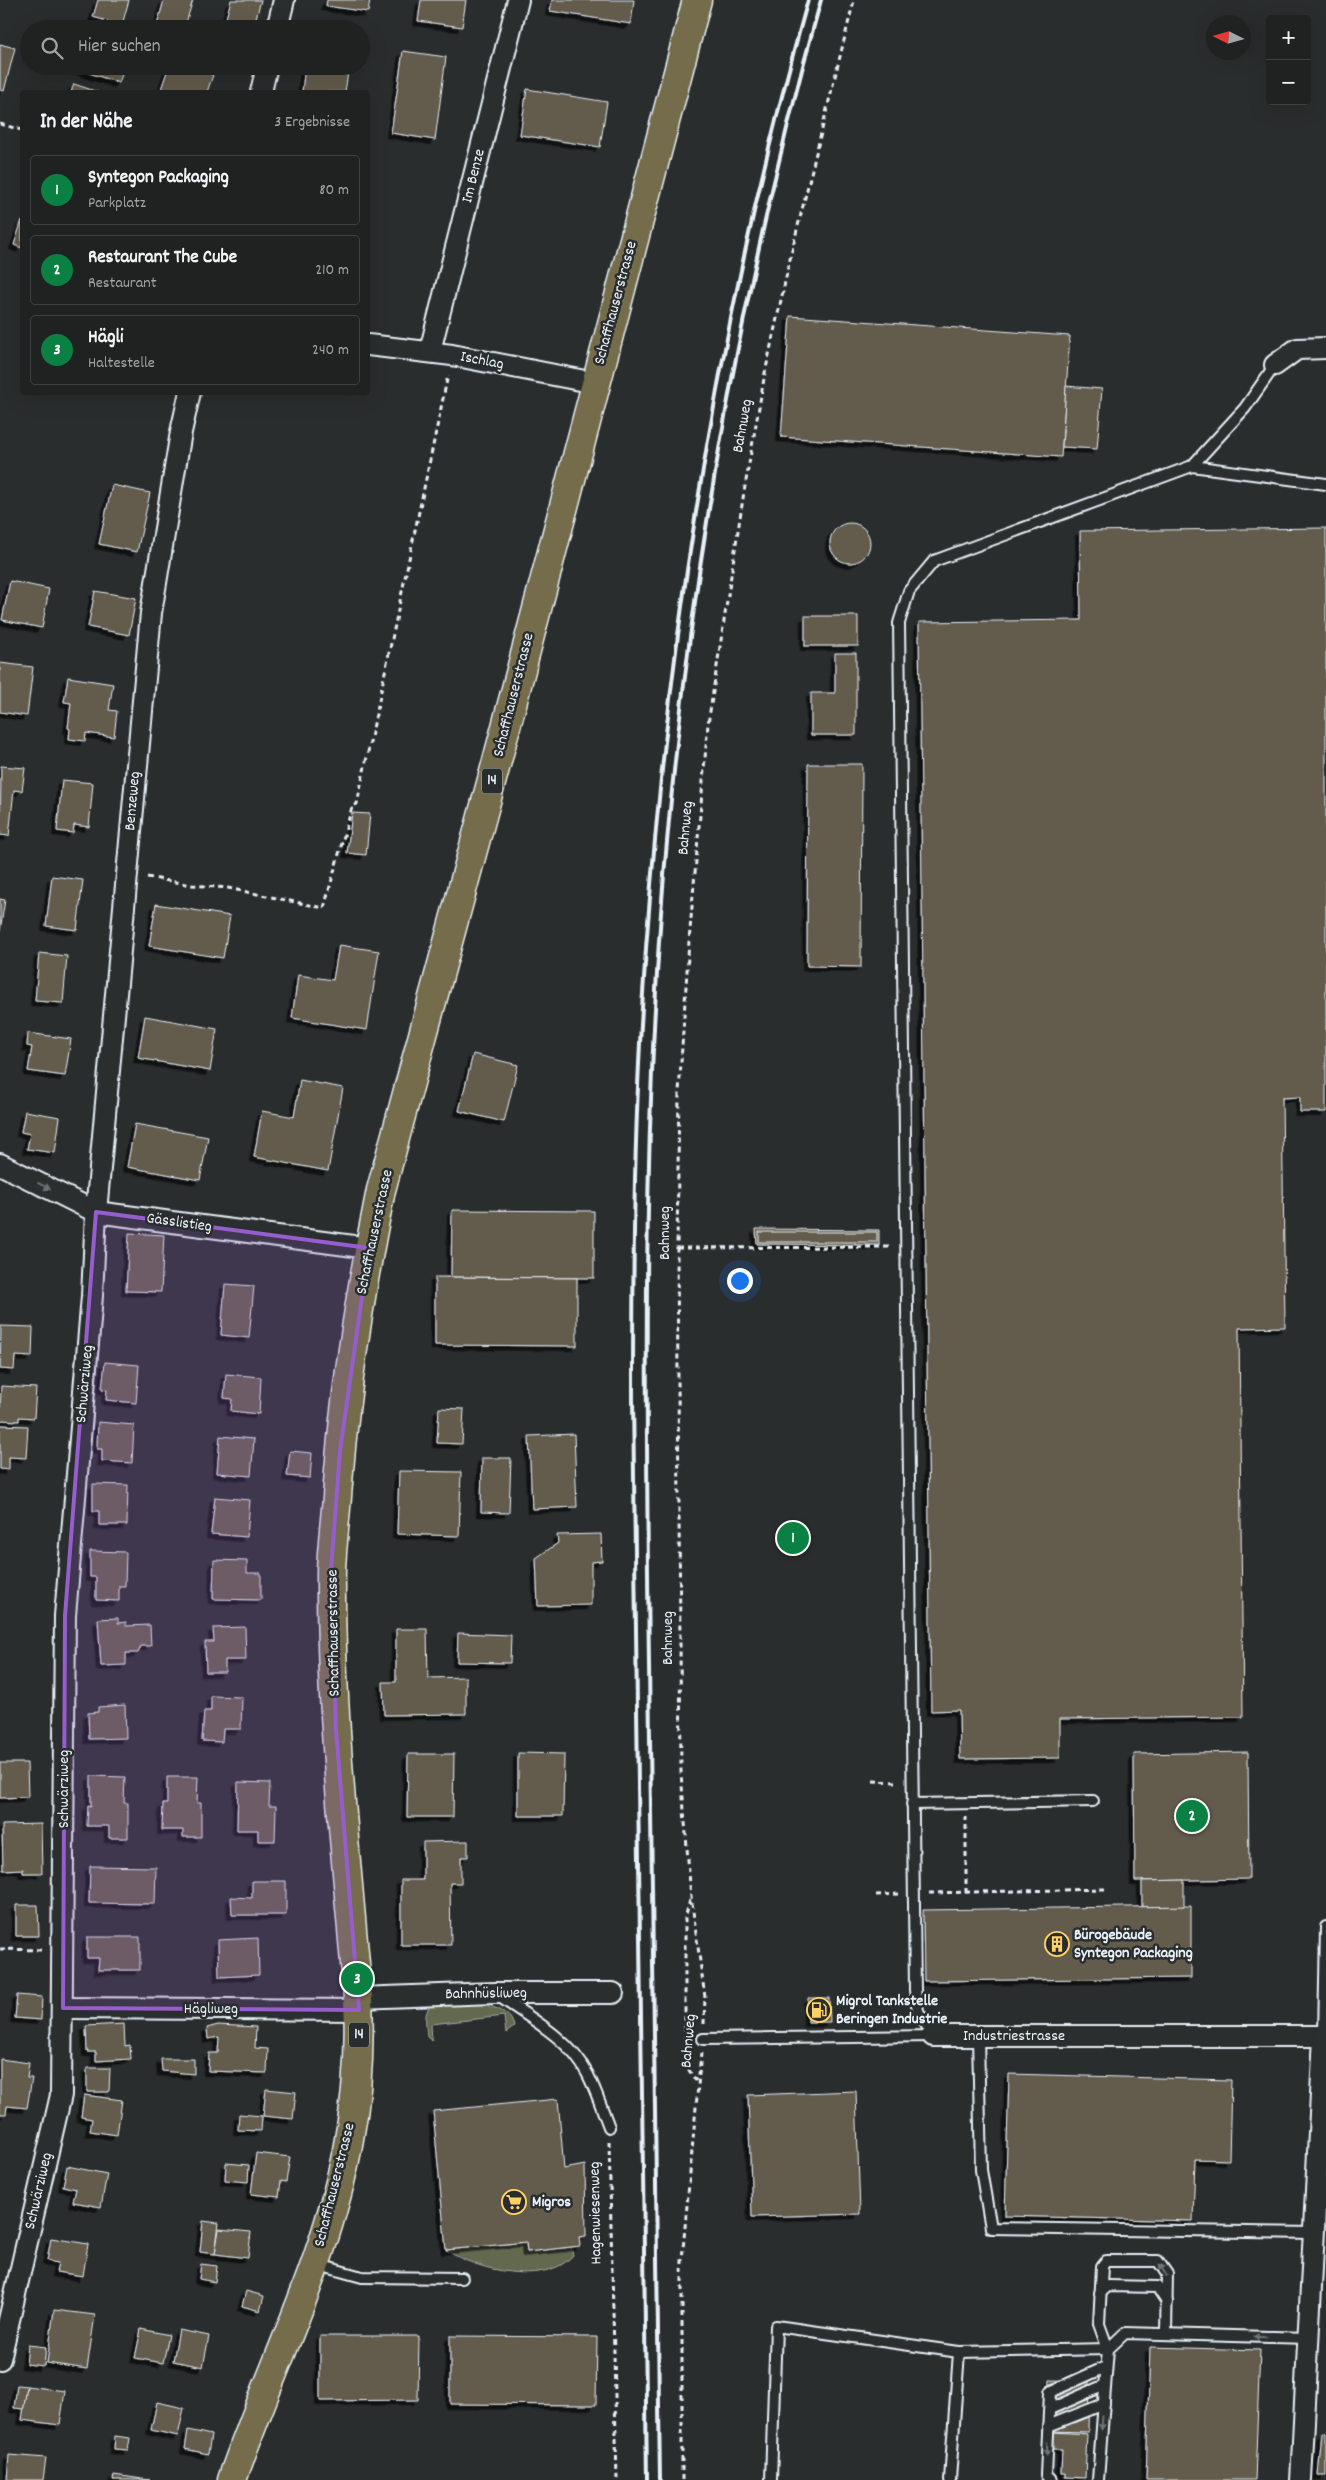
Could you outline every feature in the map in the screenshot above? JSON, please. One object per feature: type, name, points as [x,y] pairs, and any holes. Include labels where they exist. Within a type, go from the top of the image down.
[{"type":"main road","name":"Schaffhauserstrasse","points":[[232,2480],[314,2264],[335,2197],[349,2140],[357,2081],[359,2004],[336,1730],[331,1570],[340,1451],[357,1318],[369,1248],[381,1190],[497,761],[697,0]]},
{"type":"street","points":[[278,20],[284,0]]},
{"type":"street","name":"Im Benze","points":[[430,351],[518,0]]},
{"type":"street","points":[[261,90],[265,75]]},
{"type":"street","name":"Ischlag","points":[[370,345],[430,351],[595,383]]},
{"type":"street","points":[[1274,365],[1297,349],[1326,348]]},
{"type":"street","name":"Benzeweg","points":[[96,1212],[151,613],[181,432],[189,395]]},
{"type":"street","name":"Gässlistieg","points":[[0,1164],[96,1212],[369,1248]]},
{"type":"street","name":"Schwärziweg","points":[[0,2359],[60,2102],[63,2008],[65,1616],[92,1296],[96,1212]]},
{"type":"street","name":"Bahnhüsliweg","points":[[359,2004],[494,1993],[613,1993]]},
{"type":"street","name":"Hägliweg","points":[[63,2008],[359,2004]]},
{"type":"street","name":"Industriestrasse","points":[[933,2036],[1325,2036]]},
{"type":"street","points":[[1302,2480],[1325,2036]]},
{"type":"lane","points":[[933,2036],[918,2011],[915,1990],[899,623],[909,591],[934,561],[1192,466],[1245,408],[1274,365]]},
{"type":"lane","points":[[1192,466],[1326,484]]},
{"type":"lane","points":[[912,1804],[1092,1801]]},
{"type":"lane","points":[[1325,2036],[1326,1927]]},
{"type":"lane","points":[[494,1993],[562,2042],[578,2060],[590,2078],[609,2127]]},
{"type":"lane","name":"Industriestrasse","points":[[703,2039],[933,2036]]},
{"type":"lane","points":[[978,2037],[981,2170],[991,2228],[1314,2233]]},
{"type":"lane","points":[[1098,2480],[1108,2349],[1099,2324],[1102,2266],[1106,2261],[1158,2262],[1167,2274],[1166,2334]]},
{"type":"lane","points":[[314,2264],[362,2277],[462,2278]]},
{"type":"lane","points":[[1100,2293],[1108,2286],[1157,2287],[1167,2302]]},
{"type":"lane","points":[[772,2480],[776,2326],[959,2352],[1108,2349],[1125,2333],[1309,2338]]},
{"type":"lane","points":[[950,2480],[959,2352]]},
{"type":"lane","points":[[1051,2480],[1046,2475],[1050,2392],[1106,2367]]},
{"type":"lane","points":[[1050,2409],[1105,2385]]},
{"type":"lane","points":[[1048,2426],[1104,2404]]},
{"type":"path","name":"Bahnweg","points":[[682,2480],[682,2260],[703,2039],[705,1997],[691,1897],[681,1773],[677,1248],[679,1092],[689,941],[708,724],[724,607],[767,364],[825,109],[854,0]]},
{"type":"path","points":[[0,124],[20,129]]},
{"type":"path","points":[[127,873],[192,885],[228,888],[324,908],[352,807],[357,804],[452,355]]},
{"type":"path","points":[[677,1248],[907,1247]]},
{"type":"path","points":[[873,1781],[913,1783]]},
{"type":"path","points":[[966,1804],[966,1892]]},
{"type":"path","points":[[876,1895],[1105,1889]]},
{"type":"path","points":[[691,1897],[685,1918],[684,2064],[698,2084]]},
{"type":"path","points":[[0,1949],[63,1951]]},
{"type":"path","name":"Hagenwiesenweg","points":[[609,2127],[617,2480]]},
{"type":"highlighted area","points":[[96,1212],[369,1248],[340,1451],[331,1570],[336,1730],[359,2010],[63,2008],[65,1616]]},
{"type":"green space","points":[[436,2002],[481,2004],[493,2007],[510,2018],[514,2027],[506,2033],[504,2016],[431,2024],[432,2041],[427,2037],[426,2016],[429,2008]]},
{"type":"green space","points":[[526,2242],[527,2252],[571,2247],[573,2255],[561,2265],[546,2271],[529,2273],[492,2269],[474,2264],[446,2250]]},
{"type":"building","points":[[98,0],[129,0],[123,20],[104,20],[93,17]]},
{"type":"building","points":[[164,0],[193,0],[187,20],[158,20]]},
{"type":"building","points":[[231,0],[261,0],[255,20],[225,20]]},
{"type":"building","points":[[327,0],[370,0],[368,12],[326,6]]},
{"type":"building","points":[[421,0],[466,0],[462,27],[418,21]]},
{"type":"building","points":[[552,0],[634,0],[631,24],[550,11]]},
{"type":"building","points":[[0,44],[15,48],[4,91],[0,90]]},
{"type":"building","points":[[403,51],[446,57],[435,140],[391,133]]},
{"type":"building","points":[[95,75],[122,75],[119,83]]},
{"type":"building","points":[[166,75],[213,75],[208,90],[161,90]]},
{"type":"building","points":[[304,75],[348,75],[345,90],[302,90]]},
{"type":"building","points":[[74,84],[92,90],[72,90]]},
{"type":"building","points":[[527,89],[607,102],[600,147],[520,135]]},
{"type":"building","points":[[20,226],[20,247],[14,245]]},
{"type":"building","points":[[790,316],[1070,336],[1061,457],[781,437]]},
{"type":"building","points":[[1066,386],[1102,389],[1097,449],[1062,447]]},
{"type":"building","points":[[112,485],[150,493],[137,552],[99,544]]},
{"type":"building","points":[[850,523],[864,529],[870,543],[864,557],[850,563],[836,557],[830,543],[836,529]]},
{"type":"building","points":[[1326,528],[1326,1112],[1300,1112],[1300,1097],[1282,1098],[1285,1327],[1239,1328],[1243,1717],[1060,1719],[1060,1758],[960,1759],[959,1710],[931,1711],[919,622],[1081,620],[1080,531]]},
{"type":"building","points":[[10,581],[49,589],[42,628],[2,620]]},
{"type":"building","points":[[95,591],[136,598],[129,635],[88,627]]},
{"type":"building","points":[[805,616],[858,616],[858,646],[805,646]]},
{"type":"building","points":[[835,653],[856,653],[856,735],[811,735],[811,693],[835,693]]},
{"type":"building","points":[[0,663],[33,667],[27,716],[0,712]]},
{"type":"building","points":[[68,677],[113,684],[109,710],[117,711],[114,737],[86,733],[85,741],[69,739],[70,729],[68,728],[71,703],[64,702]]},
{"type":"building","points":[[808,764],[862,764],[861,967],[807,966]]},
{"type":"building","points":[[1,766],[25,768],[22,791],[14,790],[9,836],[0,835]]},
{"type":"building","points":[[62,780],[93,783],[89,827],[74,825],[73,833],[57,831]]},
{"type":"building","points":[[352,813],[370,814],[366,855],[347,853]]},
{"type":"building","points":[[52,876],[83,880],[77,930],[46,926]]},
{"type":"building","points":[[0,899],[5,900],[0,931]]},
{"type":"building","points":[[156,904],[230,916],[223,958],[149,946]]},
{"type":"building","points":[[339,945],[379,951],[367,1030],[292,1018],[298,975],[333,980]]},
{"type":"building","points":[[39,953],[67,956],[63,1003],[35,1001]]},
{"type":"building","points":[[145,1016],[217,1029],[210,1071],[138,1058]]},
{"type":"building","points":[[28,1033],[71,1039],[65,1076],[28,1071],[32,1047],[27,1046]]},
{"type":"building","points":[[473,1054],[518,1065],[504,1122],[459,1111]]},
{"type":"building","points":[[300,1080],[343,1088],[328,1171],[254,1157],[262,1111],[294,1117]]},
{"type":"building","points":[[25,1111],[60,1117],[55,1153],[27,1149],[30,1134],[21,1132]]},
{"type":"building","points":[[135,1124],[208,1137],[200,1180],[127,1167]]},
{"type":"building","points":[[452,1210],[594,1211],[594,1278],[451,1277]]},
{"type":"building","points":[[756,1229],[879,1230],[879,1245],[757,1244]]},
{"type":"building","points":[[759,1232],[877,1232],[877,1242],[759,1242]]},
{"type":"building","points":[[129,1233],[164,1235],[161,1292],[126,1291]]},
{"type":"building","points":[[435,1277],[577,1278],[577,1346],[435,1345]]},
{"type":"building","points":[[225,1284],[254,1286],[249,1338],[221,1335]]},
{"type":"building","points":[[1,1326],[33,1327],[32,1357],[15,1356],[14,1370],[0,1369]]},
{"type":"building","points":[[105,1362],[139,1365],[136,1403],[106,1400],[107,1390],[102,1389]]},
{"type":"building","points":[[226,1374],[261,1377],[259,1414],[231,1411],[232,1399],[224,1398]]},
{"type":"building","points":[[1,1386],[36,1388],[34,1418],[19,1417],[19,1421],[0,1420]]},
{"type":"building","points":[[439,1408],[464,1409],[462,1444],[437,1443]]},
{"type":"building","points":[[98,1422],[134,1425],[132,1463],[102,1461],[102,1449],[97,1449]]},
{"type":"building","points":[[0,1425],[28,1426],[26,1458],[9,1457],[9,1470],[0,1469]]},
{"type":"building","points":[[574,1434],[577,1507],[532,1509],[529,1436]]},
{"type":"building","points":[[220,1436],[254,1439],[251,1476],[217,1473]]},
{"type":"building","points":[[290,1451],[312,1453],[310,1478],[287,1476]]},
{"type":"building","points":[[482,1458],[511,1458],[509,1513],[481,1512]]},
{"type":"building","points":[[399,1471],[461,1472],[459,1536],[397,1534]]},
{"type":"building","points":[[93,1484],[128,1485],[127,1525],[99,1525],[99,1511],[93,1511]]},
{"type":"building","points":[[215,1497],[250,1500],[247,1537],[211,1534]]},
{"type":"building","points":[[601,1534],[602,1561],[591,1562],[591,1605],[538,1606],[536,1558],[558,1543],[557,1535]]},
{"type":"building","points":[[90,1551],[126,1552],[125,1586],[119,1586],[119,1601],[96,1600],[96,1577],[90,1577]]},
{"type":"building","points":[[214,1560],[247,1561],[247,1573],[261,1573],[261,1600],[213,1599]]},
{"type":"building","points":[[118,1618],[118,1623],[126,1622],[126,1626],[150,1625],[151,1646],[141,1646],[138,1653],[126,1653],[126,1665],[101,1666],[98,1619]]},
{"type":"building","points":[[245,1627],[246,1660],[225,1660],[225,1672],[206,1672],[205,1642],[214,1642],[213,1628]]},
{"type":"building","points":[[396,1629],[427,1629],[428,1678],[466,1677],[466,1714],[384,1715],[383,1682],[396,1682]]},
{"type":"building","points":[[458,1633],[511,1635],[510,1663],[457,1662]]},
{"type":"building","points":[[211,1696],[242,1697],[241,1729],[223,1729],[222,1742],[202,1741],[204,1711],[211,1711]]},
{"type":"building","points":[[125,1705],[126,1738],[89,1739],[88,1713],[98,1712],[98,1707]]},
{"type":"building","points":[[1248,1752],[1249,1879],[1135,1881],[1134,1754]]},
{"type":"building","points":[[518,1753],[564,1754],[563,1816],[518,1816]]},
{"type":"building","points":[[408,1754],[454,1754],[453,1817],[407,1817]]},
{"type":"building","points":[[0,1763],[27,1763],[28,1797],[0,1798]]},
{"type":"building","points":[[91,1776],[125,1777],[124,1803],[128,1803],[128,1838],[109,1838],[109,1826],[87,1826],[88,1805],[91,1806]]},
{"type":"building","points":[[167,1777],[198,1777],[197,1803],[201,1803],[201,1837],[183,1837],[183,1830],[162,1830],[163,1804],[167,1804]]},
{"type":"building","points":[[238,1782],[270,1783],[269,1806],[276,1806],[275,1841],[258,1841],[258,1830],[237,1830]]},
{"type":"building","points":[[41,1824],[42,1873],[23,1873],[23,1869],[3,1870],[2,1825]]},
{"type":"building","points":[[468,1841],[468,1857],[461,1857],[461,1883],[450,1883],[451,1945],[401,1945],[401,1880],[423,1880],[423,1842]]},
{"type":"building","points":[[90,1866],[156,1867],[155,1904],[89,1903]]},
{"type":"building","points":[[1184,1880],[1184,1907],[1142,1907],[1142,1881]]},
{"type":"building","points":[[252,1881],[286,1881],[286,1915],[232,1915],[231,1897],[252,1898]]},
{"type":"building","points":[[16,1905],[38,1905],[39,1936],[16,1936]]},
{"type":"building","name":"Bürogebäude Syntegon Packaging","points":[[1191,1906],[1191,1978],[924,1981],[923,1910]]},
{"type":"building","points":[[87,1937],[140,1937],[140,1970],[98,1970],[99,1958],[87,1958]]},
{"type":"building","points":[[258,1938],[259,1975],[219,1977],[218,1940]]},
{"type":"building","points":[[17,1995],[42,1997],[41,2020],[15,2018]]},
{"type":"building","points":[[808,1998],[829,1998],[830,2022],[808,2022]]},
{"type":"building","points":[[124,2024],[125,2046],[130,2045],[131,2059],[96,2061],[96,2052],[87,2052],[86,2026]]},
{"type":"building","points":[[218,2025],[256,2027],[255,2048],[268,2049],[267,2073],[208,2071],[209,2053],[218,2053],[219,2037],[208,2039],[207,2028]]},
{"type":"building","points":[[0,2059],[29,2063],[27,2078],[32,2078],[27,2108],[7,2106],[6,2114],[0,2114]]},
{"type":"building","points":[[161,2059],[194,2059],[194,2074],[162,2071]]},
{"type":"building","points":[[87,2068],[110,2068],[109,2092],[87,2092]]},
{"type":"building","points":[[1009,2074],[1231,2080],[1229,2160],[1195,2159],[1193,2221],[1005,2216]]},
{"type":"building","points":[[266,2089],[296,2092],[293,2119],[263,2116]]},
{"type":"building","points":[[856,2091],[860,2214],[752,2217],[748,2095]]},
{"type":"building","points":[[84,2095],[122,2100],[117,2135],[90,2131],[92,2119],[81,2117]]},
{"type":"building","name":"Migros","points":[[558,2099],[564,2169],[585,2165],[586,2236],[579,2237],[580,2246],[527,2252],[526,2242],[446,2250],[433,2111]]},
{"type":"building","points":[[239,2114],[262,2116],[261,2131],[238,2130]]},
{"type":"building","points":[[256,2153],[290,2157],[286,2182],[281,2181],[279,2197],[251,2194]]},
{"type":"building","points":[[226,2163],[249,2165],[248,2182],[225,2180]]},
{"type":"building","points":[[67,2166],[107,2174],[101,2207],[73,2202],[76,2189],[63,2186]]},
{"type":"building","points":[[203,2221],[219,2223],[215,2254],[200,2252]]},
{"type":"building","points":[[219,2229],[251,2232],[248,2258],[215,2254]]},
{"type":"building","points":[[51,2238],[88,2244],[83,2276],[56,2272],[58,2263],[47,2261]]},
{"type":"building","points":[[201,2264],[217,2266],[215,2282],[199,2279]]},
{"type":"building","points":[[246,2291],[264,2296],[260,2311],[242,2306]]},
{"type":"building","points":[[54,2310],[95,2315],[87,2369],[47,2363]]},
{"type":"building","points":[[141,2329],[169,2335],[163,2363],[135,2358]]},
{"type":"building","points":[[179,2330],[209,2336],[203,2367],[173,2361]]},
{"type":"building","points":[[320,2336],[419,2336],[418,2400],[320,2401]]},
{"type":"building","points":[[450,2336],[597,2337],[596,2405],[450,2404]]},
{"type":"building","points":[[28,2345],[46,2347],[44,2366],[26,2364]]},
{"type":"building","points":[[1150,2347],[1260,2350],[1255,2480],[1146,2480]]},
{"type":"building","points":[[1050,2380],[1089,2381],[1088,2432],[1048,2431]]},
{"type":"building","points":[[17,2385],[27,2386],[24,2409],[14,2408]]},
{"type":"building","points":[[27,2386],[65,2391],[60,2425],[22,2420]]},
{"type":"building","points":[[157,2402],[184,2408],[178,2436],[151,2430]]},
{"type":"building","points":[[188,2430],[211,2435],[208,2454],[185,2449]]},
{"type":"building","points":[[1052,2432],[1087,2434],[1085,2478],[1065,2477],[1065,2473],[1061,2473],[1062,2449],[1051,2449]]},
{"type":"building","points":[[1322,2432],[1326,2433],[1326,2476],[1318,2476]]},
{"type":"building","points":[[115,2436],[130,2438],[128,2450],[114,2449]]},
{"type":"building","points":[[9,2455],[46,2458],[43,2480],[7,2480]]},
{"type":"building","points":[[114,2475],[150,2480],[113,2480]]},
{"type":"railway","points":[[647,2480],[633,1398],[634,1203],[642,1008],[651,881],[664,753],[679,626],[698,499],[720,373],[746,248],[775,124],[808,0]]},
{"type":"railway","points":[[660,2480],[647,1467],[649,1171],[657,974],[664,875],[688,654],[722,434],[766,215],[792,107],[821,0]]},
{"type":"place","name":"Syntegon Packaging","points":[[793,1538]]},
{"type":"place","name":"Restaurant The Cube","points":[[1192,1816]]},
{"type":"place","name":"Bürogebäude Syntegon Packaging","points":[[1057,1944]]},
{"type":"place","name":"Hägli","points":[[357,1979]]},
{"type":"place","name":"Migrol Tankstelle Beringen Industrie","points":[[819,2010]]},
{"type":"place","name":"Migros","points":[[514,2202]]}]
